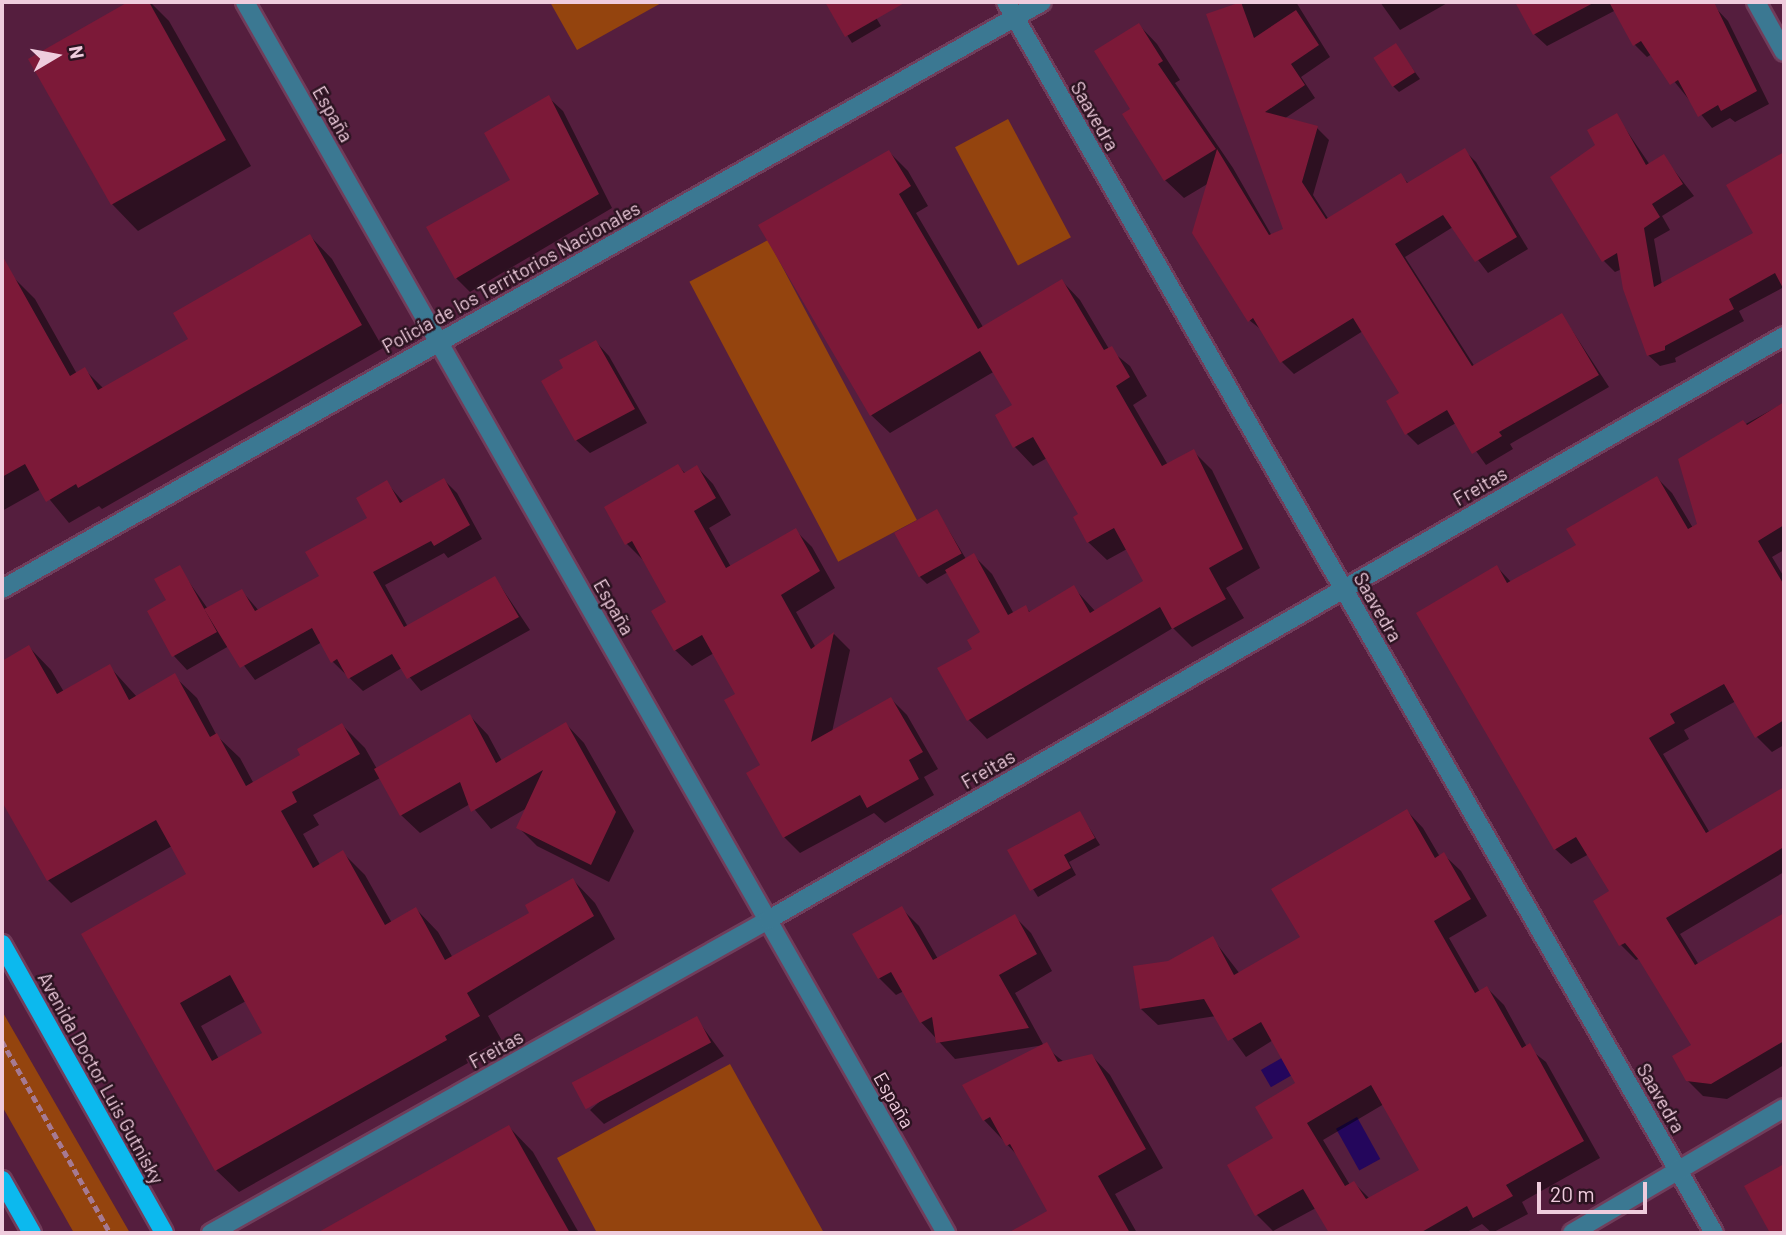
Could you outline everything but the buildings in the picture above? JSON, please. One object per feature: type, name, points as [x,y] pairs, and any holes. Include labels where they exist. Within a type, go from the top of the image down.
[{"type":"main road","name":"Avenida Doctor Luis Gutnisky","points":[[2,944],[164,1233]]},
{"type":"main road","points":[[2,1180],[32,1233]]},
{"type":"street","name":"España","points":[[245,2],[946,1233]]},
{"type":"street","name":"Policía de los Territorios Nacionales","points":[[2,589],[439,343],[1010,10],[1042,2]]},
{"type":"street","points":[[1756,2],[1784,52]]},
{"type":"street","name":"Saavedra","points":[[1010,10],[1714,1233]]},
{"type":"street","name":"Freitas","points":[[211,1233],[768,920],[1784,336]]},
{"type":"street","points":[[1572,1233],[1784,1108]]},
{"type":"path","points":[[2,1041],[110,1233]]},
{"type":"shaded area","points":[[550,2],[663,2],[577,50]]},
{"type":"shaded area","points":[[1008,119],[1071,237],[1018,265],[955,147]]},
{"type":"shaded area","points":[[768,240],[917,520],[838,562],[689,282]]},
{"type":"shaded area","points":[[2,1011],[130,1233],[74,1233],[2,1106]]},
{"type":"shaded area","points":[[1299,1048],[1309,1065],[1271,1087],[1261,1070]]},
{"type":"shaded area","points":[[730,1064],[824,1233],[597,1233],[557,1158]]},
{"type":"shaded area","points":[[1357,1117],[1380,1159],[1359,1171],[1336,1129]]}]
